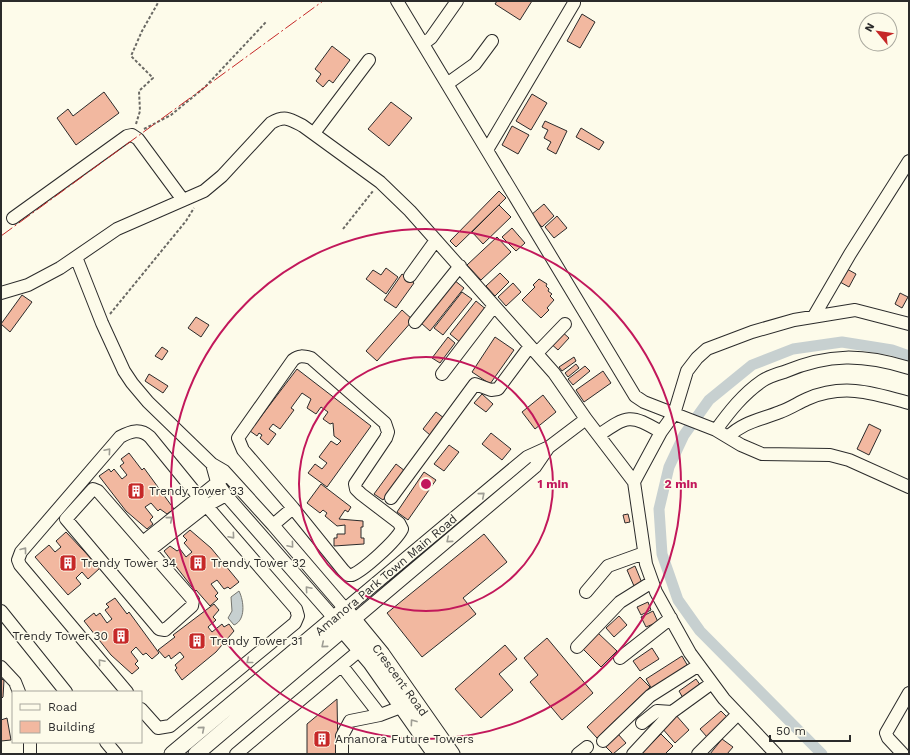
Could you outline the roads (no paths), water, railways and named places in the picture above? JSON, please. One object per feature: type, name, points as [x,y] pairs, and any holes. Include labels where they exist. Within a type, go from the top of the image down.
[{"type":"main road","name":"Crescent Road","points":[[344,619],[360,650],[452,754]]},
{"type":"main road","name":"Crescent Road","points":[[344,619],[382,654],[435,754]]},
{"type":"main road","name":"Amanora Park Town Main Road","points":[[172,754],[344,619]]},
{"type":"main road","name":"Amanora Park Town Main Road","points":[[196,754],[344,619]]},
{"type":"street","points":[[397,1],[635,396],[644,402],[703,424],[762,454],[830,455],[849,460],[909,487]]},
{"type":"street","points":[[423,44],[431,38],[457,1]]},
{"type":"street","points":[[487,150],[574,3]]},
{"type":"street","points":[[447,84],[474,64],[492,41]]},
{"type":"street","points":[[314,134],[369,60]]},
{"type":"street","points":[[1,293],[28,285],[76,257],[117,229],[204,191],[222,176],[270,123],[280,118],[290,119],[314,134],[380,182],[410,211],[554,373],[586,419],[634,482],[646,564],[652,582],[670,618],[712,683],[771,752]]},
{"type":"street","points":[[13,218],[127,136],[132,135],[138,139],[183,200]]},
{"type":"street","points":[[814,316],[850,254],[909,161]]},
{"type":"street","points":[[410,276],[436,240]]},
{"type":"street","points":[[76,257],[102,323],[124,371],[132,383],[148,402],[212,464],[227,475],[274,525],[344,619]]},
{"type":"street","points":[[415,322],[460,266]]},
{"type":"street","points":[[442,374],[494,306]]},
{"type":"street","points":[[634,482],[661,432],[674,414],[686,371],[706,349],[752,332],[794,320],[855,310],[909,322]]},
{"type":"street","points":[[391,498],[475,384],[491,390],[498,389],[533,349],[565,324]]},
{"type":"street","points":[[298,356],[304,356],[311,358],[385,423],[388,432],[386,438],[355,484],[356,489],[361,494],[399,523],[402,529],[392,544],[356,574],[348,575],[293,508],[243,450],[238,438],[293,360],[298,356]]},
{"type":"street","points":[[716,430],[732,408],[763,380],[794,367],[826,359],[856,357],[888,362],[909,368]]},
{"type":"street","points":[[728,437],[746,423],[781,412],[808,398],[839,389],[872,392],[909,403]]},
{"type":"street","name":"Amanora Park Town Main Road","points":[[344,619],[466,508],[527,457],[549,447],[586,419]]},
{"type":"street","points":[[598,435],[617,422],[628,419],[642,421],[661,432]]},
{"type":"street","points":[[125,691],[20,565],[19,556],[120,437],[136,430],[144,432],[296,610],[298,616],[295,623],[170,726],[158,728],[142,710]]},
{"type":"street","name":"Amanora Park Town Main Road","points":[[344,619],[474,519],[535,468],[549,447]]},
{"type":"street","points":[[212,464],[217,482],[226,495],[344,619]]},
{"type":"street","points":[[146,546],[198,496],[227,475]]},
{"type":"street","points":[[92,490],[96,490],[146,546],[194,602],[192,606],[162,630],[159,629],[66,518],[92,490]]},
{"type":"street","points":[[146,546],[206,506],[226,495]]},
{"type":"street","points":[[274,525],[293,508]]},
{"type":"street","points":[[466,508],[474,519]]},
{"type":"street","points":[[586,592],[608,566],[644,553]]},
{"type":"street","points":[[577,647],[620,602],[652,582]]},
{"type":"street","points":[[1,611],[65,691]]},
{"type":"street","points":[[620,658],[670,618]]},
{"type":"street","points":[[236,754],[360,650]]},
{"type":"street","points":[[603,740],[650,696],[699,665]]},
{"type":"street","points":[[342,666],[380,715]]},
{"type":"street","points":[[1,667],[15,682],[19,691]]},
{"type":"street","points":[[633,754],[672,712],[712,683]]},
{"type":"street","points":[[903,754],[888,738],[886,733],[909,693]]},
{"type":"street","points":[[342,754],[342,736],[350,721],[380,715],[409,704]]},
{"type":"street","points":[[642,723],[657,711],[672,712]]},
{"type":"street","points":[[698,754],[738,714]]},
{"type":"street","points":[[30,743],[30,754]]},
{"type":"street","points":[[107,743],[116,754]]},
{"type":"waterway","points":[[822,754],[700,631],[678,600],[662,554],[659,509],[669,467],[684,435],[709,400],[752,365],[793,349],[842,342],[892,350],[909,356]]},
{"type":"place","name":"Trendy Tower 33","points":[[136,491]]},
{"type":"place","name":"Trendy Tower 34","points":[[68,563]]},
{"type":"place","name":"Trendy Tower 32","points":[[198,563]]},
{"type":"place","name":"Trendy Tower 30","points":[[121,636]]},
{"type":"place","name":"Trendy Tower 31","points":[[197,641]]},
{"type":"place","name":"Amanora Future Towers","points":[[322,739]]}]
